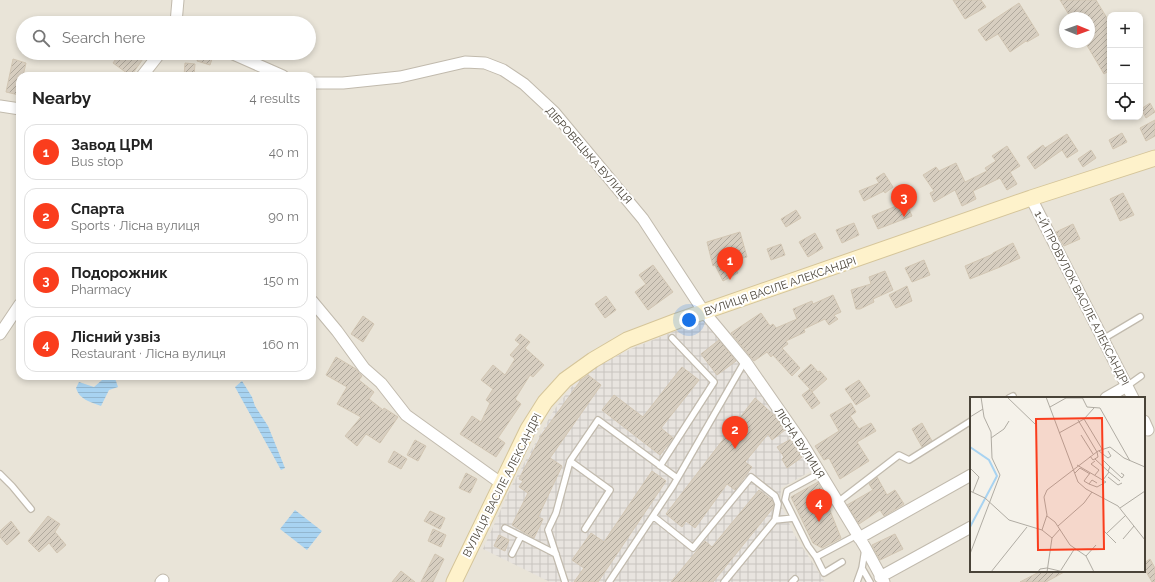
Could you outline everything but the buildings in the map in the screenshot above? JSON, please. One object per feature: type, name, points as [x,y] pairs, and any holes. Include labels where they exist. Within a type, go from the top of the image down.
[{"type":"main road","name":"ВУЛИЦЯ ВАСІЛЕ АЛЕКСАНДРІ","points":[[454,582],[528,429],[545,402],[565,380],[593,360],[627,340],[677,321],[1030,198],[1155,158]]},
{"type":"street","points":[[177,16],[178,0]]},
{"type":"street","points":[[145,72],[155,60]]},
{"type":"street","points":[[247,60],[274,72]]},
{"type":"street","name":"ДІБРОВЕЦЬКА ВУЛИЦЯ","points":[[316,83],[343,83],[400,77],[465,62],[485,63],[503,70],[524,84],[554,112],[643,219],[704,312]]},
{"type":"street","points":[[0,106],[16,109]]},
{"type":"street","name":"1-Й ПРОВУЛОК ВАСІЛЕ АЛЕКСАНДРІ","points":[[1030,198],[1132,397]]},
{"type":"street","points":[[316,306],[337,331],[364,368],[381,383],[406,415],[502,484]]},
{"type":"street","points":[[0,334],[3,322],[16,308]]},
{"type":"street","name":"ЛІСНА ВУЛИЦЯ","points":[[704,312],[745,361],[802,443],[861,540],[882,579]]},
{"type":"street","points":[[1108,397],[1127,386]]},
{"type":"street","points":[[861,540],[970,476]]},
{"type":"street","points":[[882,579],[970,528]]},
{"type":"lane","points":[[1102,340],[1140,317]]},
{"type":"lane","points":[[660,466],[714,382],[672,338]]},
{"type":"lane","points":[[609,582],[677,478],[745,361]]},
{"type":"lane","points":[[1127,386],[1141,376]]},
{"type":"lane","points":[[565,582],[548,530],[556,513],[570,461],[598,420],[677,478]]},
{"type":"lane","points":[[838,502],[899,454],[909,460],[970,422]]},
{"type":"lane","points":[[570,461],[610,490],[585,529]]},
{"type":"lane","points":[[820,473],[787,491],[785,500],[808,546],[824,573],[842,562]]},
{"type":"lane","points":[[0,474],[31,509]]},
{"type":"lane","points":[[653,516],[693,548],[751,477],[775,496],[778,504],[775,520],[724,582]]},
{"type":"lane","points":[[775,520],[794,518]]},
{"type":"lane","points":[[505,528],[556,554]]},
{"type":"lane","points":[[512,554],[521,536]]},
{"type":"lane","points":[[816,558],[861,540],[862,568],[858,582]]},
{"type":"lane","points":[[862,568],[870,582]]},
{"type":"shaded area","points":[[0,0],[1155,0],[1155,582],[0,582]]},
{"type":"shaded area","points":[[707,318],[743,363],[815,469],[781,488],[780,503],[794,534],[825,582],[550,582],[483,549],[511,487],[538,438],[554,410],[580,376],[631,349]]},
{"type":"water","points":[[102,380],[115,380],[118,387],[109,390],[101,406],[82,397],[77,392],[76,388],[79,382],[94,387]]},
{"type":"water","points":[[242,381],[252,397],[255,406],[268,426],[285,468],[281,470],[235,387]]},
{"type":"water","points":[[295,510],[322,531],[307,550],[280,529]]},
{"type":"place","name":"Подорожник","points":[[904,217]]},
{"type":"place","name":"Завод ЦРМ","points":[[730,280]]},
{"type":"place","name":"Спарта","points":[[735,449]]},
{"type":"place","name":"Лісний узвіз","points":[[819,522]]}]
